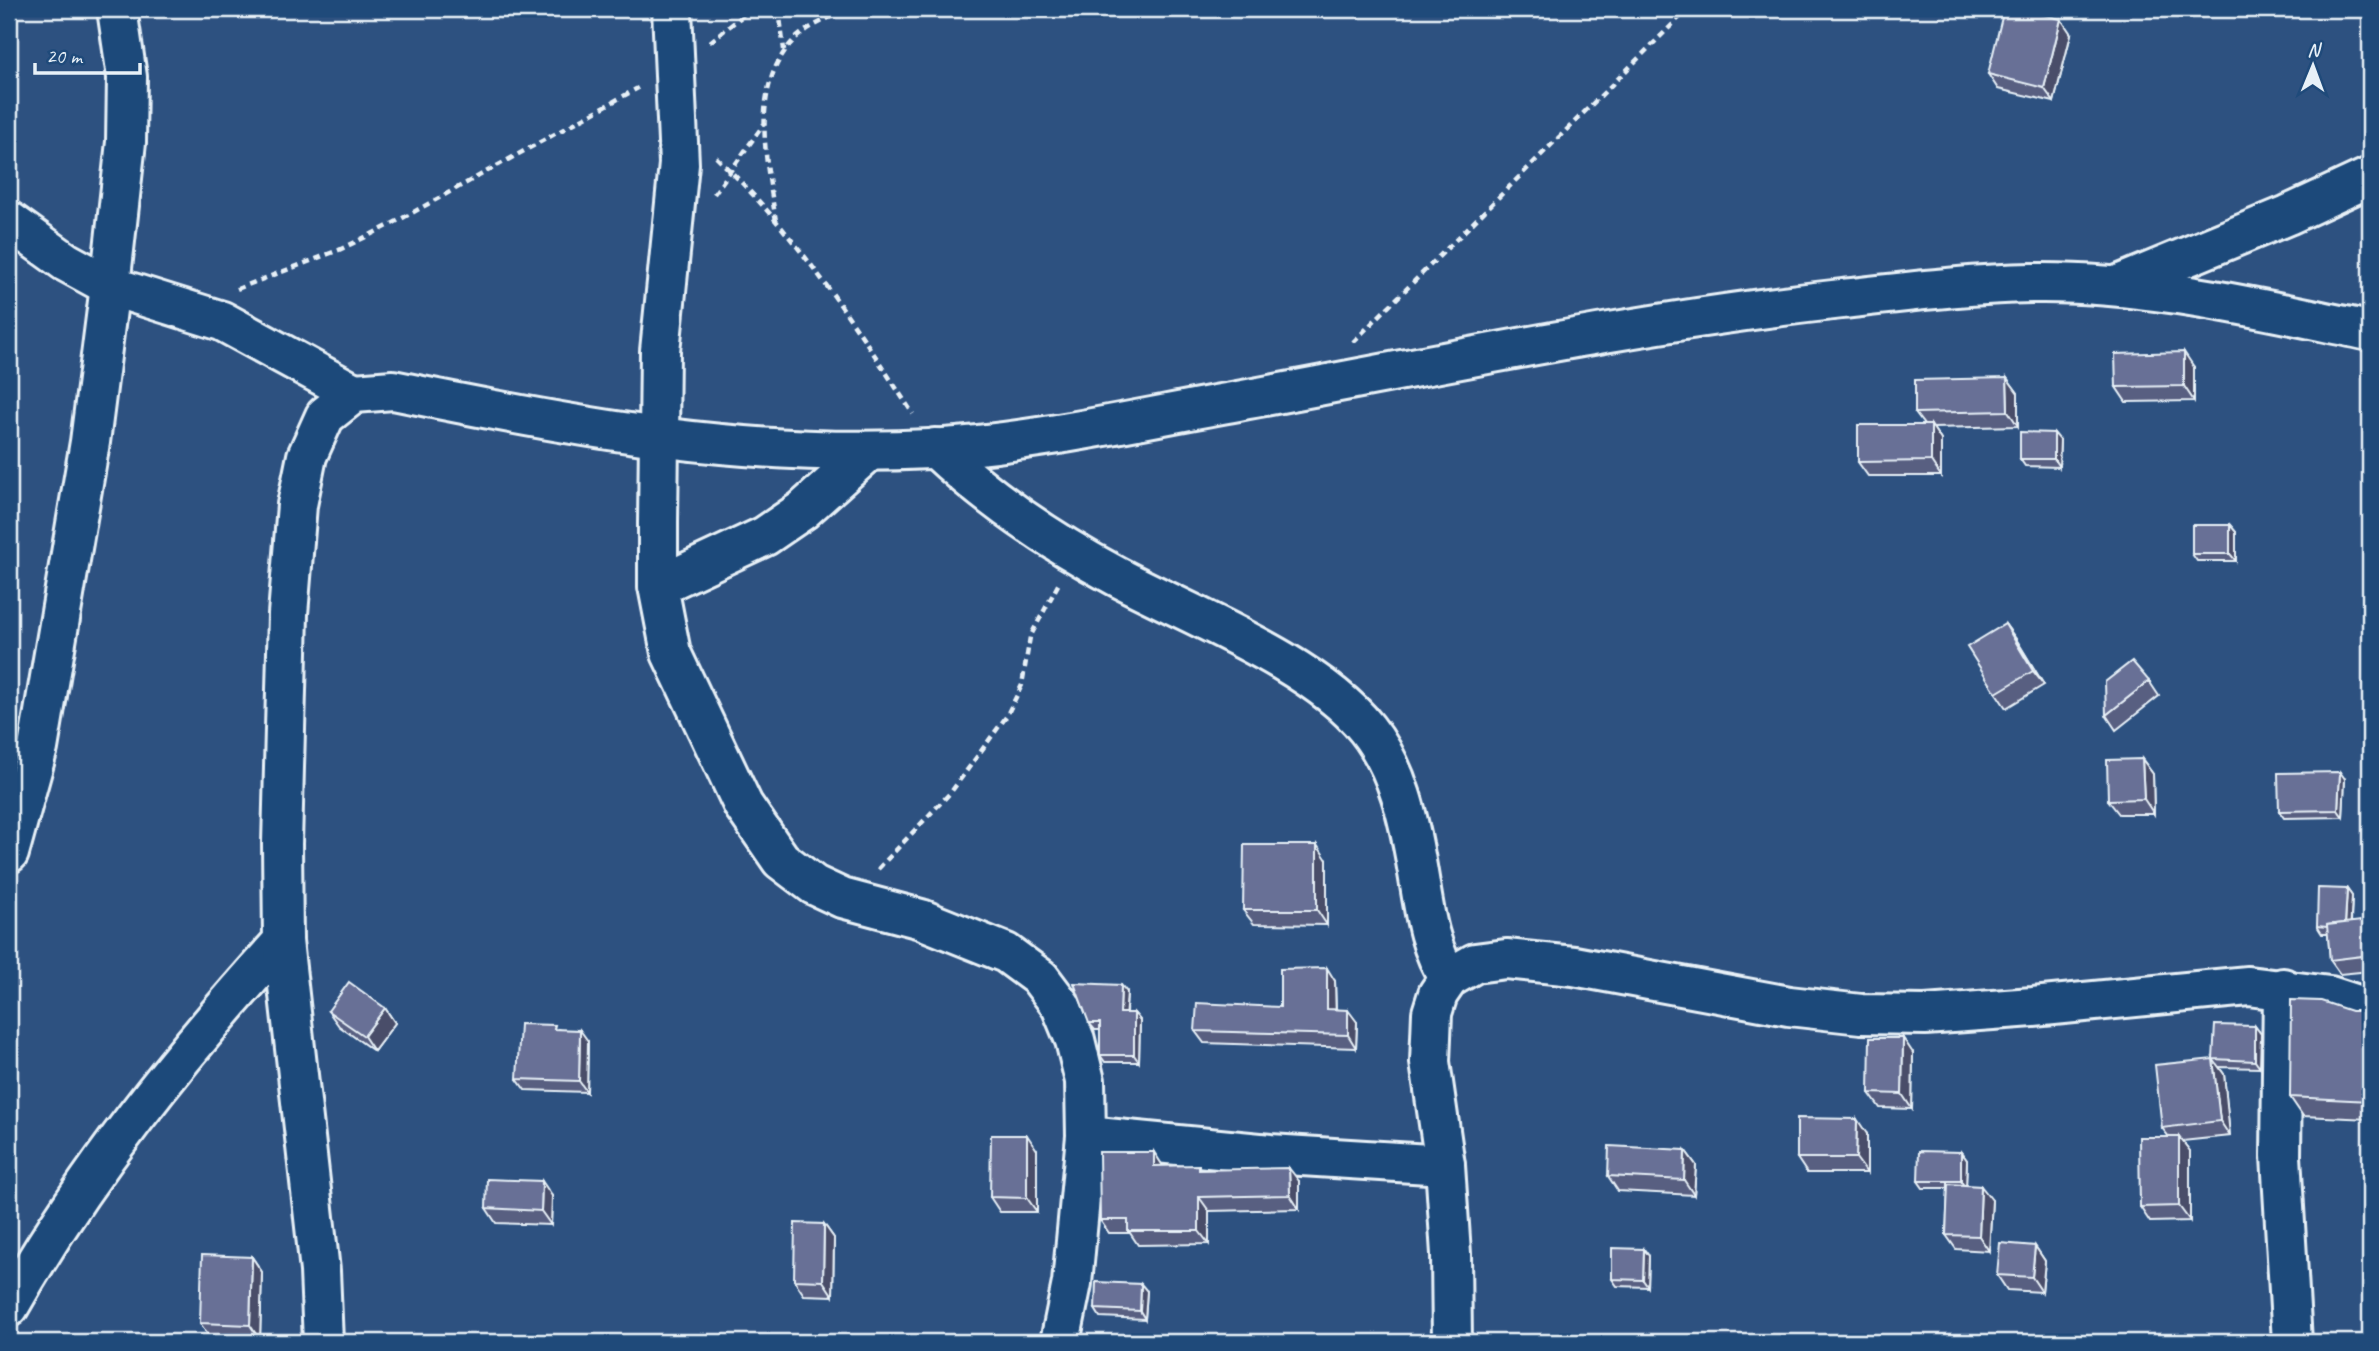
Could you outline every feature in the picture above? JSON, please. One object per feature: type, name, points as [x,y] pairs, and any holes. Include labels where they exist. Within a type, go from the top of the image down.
[{"type":"street","points":[[9,853],[38,748],[90,442],[110,286],[126,142],[127,78],[117,9]]},
{"type":"street","points":[[672,9],[679,164],[660,351],[658,586],[671,653],[744,805],[781,860],[814,885],[842,898],[934,924],[1006,953],[1040,978],[1061,1006],[1075,1040],[1085,1081],[1086,1136],[1072,1283],[1060,1342]]},
{"type":"street","points":[[2114,287],[2288,215],[2370,177]]},
{"type":"street","points":[[9,222],[66,262],[110,286],[222,320],[354,393],[393,390],[659,439],[754,449],[869,451],[935,448],[1034,438],[1593,333],[1734,311],[1950,287],[2036,283],[2114,287],[2257,308],[2370,331]]},
{"type":"street","points":[[323,1342],[318,1245],[283,941],[284,716],[297,505],[307,456],[325,416],[354,393]]},
{"type":"street","points":[[935,448],[990,495],[1079,556],[1252,644],[1303,675],[1340,703],[1367,729],[1387,761],[1404,805],[1431,939],[1437,960],[1449,978]]},
{"type":"street","points":[[658,586],[765,536],[803,510],[869,451]]},
{"type":"street","points":[[9,1307],[39,1254],[163,1080],[283,941]]},
{"type":"street","points":[[1452,1342],[1451,1254],[1445,1165],[1430,1062],[1432,1013],[1438,994],[1449,978],[1475,963],[1506,959],[1574,966],[1789,1006],[1886,1015],[2033,1007],[2209,988],[2283,988],[2330,996],[2370,1009]]},
{"type":"street","points":[[2283,988],[2281,1144],[2292,1342]]},
{"type":"street","points":[[1086,1136],[1270,1154],[1445,1165]]},
{"type":"path","points":[[779,9],[784,51]]},
{"type":"path","points":[[776,222],[764,124],[766,96],[784,51],[797,36],[846,9]]},
{"type":"path","points":[[1350,346],[1688,9]]},
{"type":"path","points":[[196,310],[254,280],[339,250],[390,225],[674,68]]},
{"type":"path","points":[[677,121],[732,172],[776,222],[881,364],[935,448]]},
{"type":"path","points":[[732,172],[764,124]]},
{"type":"path","points":[[842,898],[874,874],[908,839],[982,752],[1022,685],[1030,637],[1042,611],[1079,556]]},
{"type":"building","points":[[2004,9],[2019,9],[2061,19],[2044,88],[1988,74]]},
{"type":"building","points":[[2184,352],[2184,386],[2116,387],[2115,354]]},
{"type":"building","points":[[2007,378],[2008,411],[1915,413],[1915,380]]},
{"type":"building","points":[[1858,425],[1931,425],[1931,461],[1858,462]]},
{"type":"building","points":[[2020,432],[2054,433],[2054,459],[2020,459]]},
{"type":"building","points":[[2192,525],[2230,525],[2230,554],[2192,554]]},
{"type":"building","points":[[2005,624],[2033,671],[1996,693],[1967,647]]},
{"type":"building","points":[[2132,661],[2149,681],[2106,715],[2105,682]]},
{"type":"building","points":[[2142,759],[2144,799],[2108,800],[2107,760]]},
{"type":"building","points":[[2340,772],[2338,810],[2279,811],[2278,773]]},
{"type":"building","points":[[1244,845],[1317,845],[1317,910],[1243,910]]},
{"type":"building","points":[[2318,888],[2347,889],[2345,923],[2317,926]]},
{"type":"building","points":[[2370,920],[2370,955],[2330,960],[2327,925]]},
{"type":"building","points":[[1327,968],[1327,1009],[1348,1010],[1348,1035],[1195,1031],[1197,1003],[1280,1007],[1280,969]]},
{"type":"building","points":[[349,982],[385,1008],[364,1036],[328,1011]]},
{"type":"building","points":[[1074,983],[1121,985],[1120,1013],[1134,1013],[1134,1055],[1100,1055],[1100,1023],[1089,1023]]},
{"type":"building","points":[[2291,1000],[2321,1001],[2351,1011],[2362,1011],[2370,1006],[2370,1101],[2290,1097]]},
{"type":"building","points":[[520,1024],[555,1025],[554,1029],[580,1030],[579,1081],[517,1079]]},
{"type":"building","points":[[2215,1025],[2255,1026],[2255,1061],[2213,1059]]},
{"type":"building","points":[[1870,1038],[1903,1038],[1902,1094],[1869,1093]]},
{"type":"building","points":[[2213,1059],[2220,1121],[2162,1128],[2155,1065]]},
{"type":"building","points":[[1797,1118],[1857,1119],[1856,1158],[1797,1158]]},
{"type":"building","points":[[991,1135],[1027,1135],[1027,1198],[990,1197]]},
{"type":"building","points":[[2139,1137],[2179,1137],[2179,1206],[2140,1207]]},
{"type":"building","points":[[1609,1146],[1685,1150],[1684,1180],[1608,1176]]},
{"type":"building","points":[[1919,1151],[1961,1152],[1961,1181],[1918,1181]]},
{"type":"building","points":[[1099,1152],[1154,1152],[1154,1166],[1199,1165],[1199,1170],[1289,1168],[1290,1195],[1199,1197],[1199,1231],[1128,1231],[1128,1220],[1100,1220]]},
{"type":"building","points":[[487,1179],[542,1181],[541,1211],[486,1208]]},
{"type":"building","points":[[1948,1184],[1981,1186],[1979,1236],[1946,1235]]},
{"type":"building","points":[[795,1223],[824,1224],[823,1281],[794,1280]]},
{"type":"building","points":[[2000,1243],[2035,1246],[2032,1277],[1997,1275]]},
{"type":"building","points":[[1612,1248],[1644,1249],[1643,1280],[1612,1279]]},
{"type":"building","points":[[202,1255],[252,1257],[250,1325],[200,1323]]},
{"type":"building","points":[[1096,1282],[1141,1284],[1140,1311],[1095,1309]]}]
